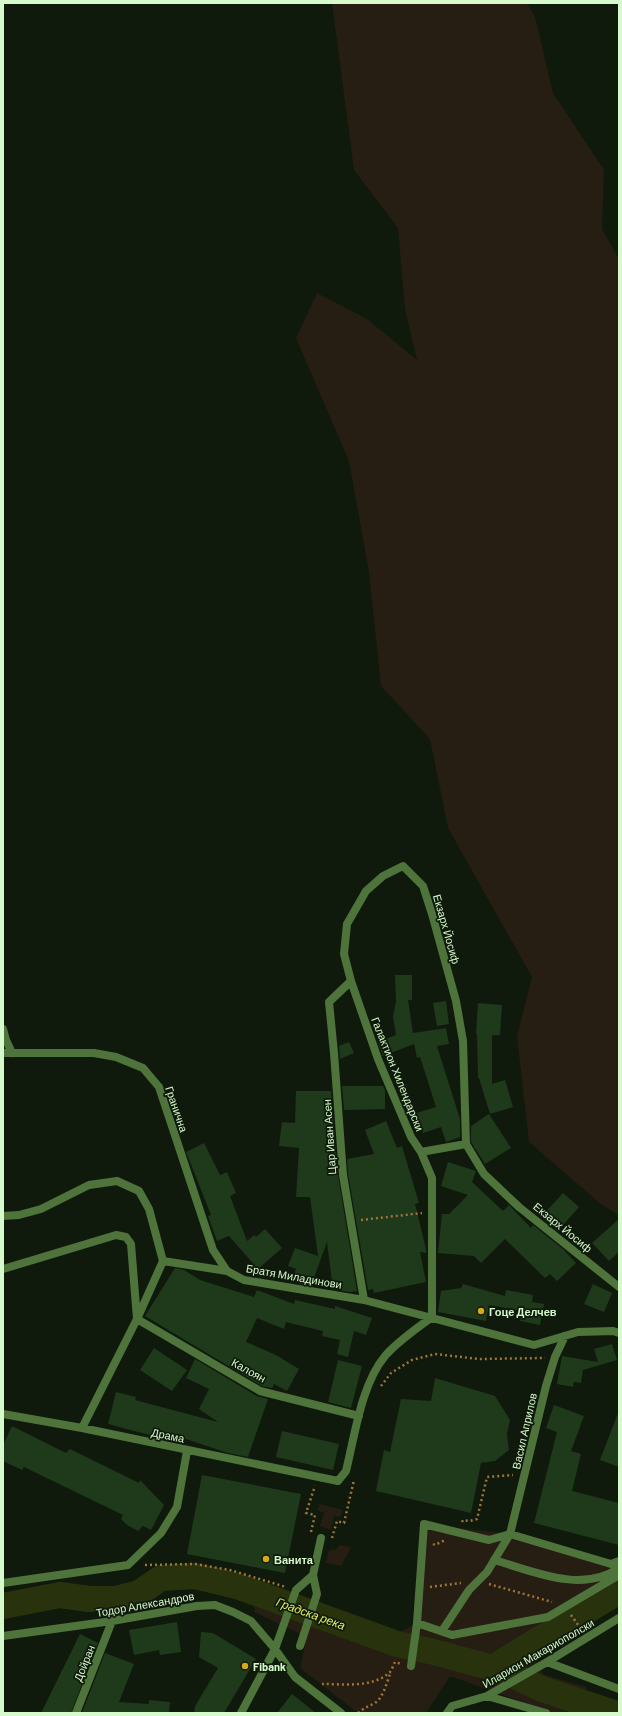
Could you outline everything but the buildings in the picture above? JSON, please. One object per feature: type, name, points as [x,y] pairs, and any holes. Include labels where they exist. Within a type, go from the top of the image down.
[{"type":"street","name":"Екзарх Йосиф","points":[[351,981],[344,954],[347,924],[366,891],[383,876],[403,866],[423,886],[456,1001],[462,1041],[466,1144],[484,1174],[520,1206],[619,1287]]},
{"type":"street","name":"Галактион Хилендарски","points":[[351,981],[378,1059],[411,1137],[421,1152],[432,1178],[432,1317]]},
{"type":"street","name":"Цар Иван Асен","points":[[351,981],[329,1002],[343,1175],[364,1300]]},
{"type":"street","points":[[3,1029],[12,1053]]},
{"type":"street","name":"Гранична","points":[[3,1053],[94,1053],[116,1057],[143,1068],[159,1087],[213,1250],[227,1271]]},
{"type":"street","points":[[421,1152],[466,1144]]},
{"type":"street","points":[[3,1216],[19,1215],[41,1208],[89,1185],[117,1182],[139,1191],[149,1209],[163,1261],[137,1319],[82,1428]]},
{"type":"street","points":[[3,1269],[116,1235],[126,1237],[131,1244],[137,1319]]},
{"type":"street","name":"Братя Миладинови","points":[[163,1261],[227,1271],[244,1280],[364,1300],[534,1345],[578,1332],[593,1330],[613,1331],[619,1333]]},
{"type":"street","points":[[359,1416],[373,1375],[385,1356],[402,1340],[432,1317]]},
{"type":"street","name":"Калоян","points":[[137,1319],[260,1391],[359,1416]]},
{"type":"street","name":"Васил Априлов","points":[[442,1631],[468,1590],[486,1572],[510,1534],[546,1386],[555,1358],[565,1336]]},
{"type":"street","name":"Драма","points":[[3,1414],[82,1428],[187,1451],[318,1476],[327,1480],[338,1481],[346,1471],[359,1416]]},
{"type":"street","points":[[3,1583],[128,1565],[161,1532],[177,1507],[187,1451]]},
{"type":"street","points":[[411,1666],[417,1623],[424,1524],[489,1540],[510,1534],[611,1564],[619,1561]]},
{"type":"street","points":[[300,1646],[317,1594],[313,1575],[320,1538]]},
{"type":"street","points":[[494,1560],[566,1580],[597,1578],[619,1568]]},
{"type":"street","points":[[241,1713],[275,1649],[296,1590],[313,1575]]},
{"type":"street","points":[[417,1623],[452,1635],[548,1617],[619,1575]]},
{"type":"street","name":"Тодор Александров","points":[[3,1636],[112,1621],[197,1606],[215,1605],[251,1621],[275,1649],[295,1677],[341,1713]]},
{"type":"street","name":"Иларион Макариополски","points":[[447,1713],[452,1706],[487,1696],[547,1662],[619,1618]]},
{"type":"street","name":"Дойран","points":[[76,1713],[112,1621]]},
{"type":"street","points":[[547,1662],[619,1689]]},
{"type":"street","points":[[487,1696],[546,1713]]},
{"type":"path","points":[[350,1221],[432,1212]]},
{"type":"path","points":[[377,1391],[391,1373],[412,1360],[436,1354],[479,1359],[555,1358]]},
{"type":"path","points":[[423,1542],[435,1545],[447,1539],[455,1532],[463,1520],[470,1522],[477,1519],[487,1477],[512,1476],[528,1464]]},
{"type":"path","points":[[318,1476],[306,1513],[315,1515],[311,1534],[332,1542],[337,1521],[344,1523],[355,1474]]},
{"type":"path","points":[[128,1565],[195,1564],[230,1570],[296,1590]]},
{"type":"path","points":[[420,1589],[477,1581],[491,1584],[565,1606],[587,1638]]},
{"type":"path","points":[[358,1713],[365,1707],[377,1702],[386,1687],[395,1662],[411,1666]]},
{"type":"path","points":[[320,1684],[361,1684],[379,1679],[391,1673]]},
{"type":"shaded area","points":[[332,3],[527,3],[535,17],[553,93],[604,170],[602,229],[619,259],[619,1215],[602,1205],[529,1142],[517,1036],[532,977],[448,828],[430,739],[381,686],[369,572],[349,461],[296,338],[317,293],[367,319],[417,360],[405,309],[398,228],[354,170]]},
{"type":"shaded area","points":[[320,1504],[343,1510],[340,1517],[334,1516],[331,1530],[320,1526],[324,1513],[317,1510]]},
{"type":"shaded area","points":[[424,1524],[510,1534],[611,1564],[619,1576],[619,1602],[533,1656],[544,1675],[587,1687],[576,1713],[554,1713],[450,1676],[426,1713],[358,1713],[300,1668],[305,1646],[300,1646],[303,1635],[254,1612],[258,1585],[273,1589],[324,1611],[398,1633],[417,1623]]},
{"type":"shaded area","points":[[339,1545],[351,1547],[343,1561],[342,1566],[326,1563],[329,1550],[336,1550]]},
{"type":"waterway","name":"Градска река","points":[[3,1606],[60,1595],[89,1599],[115,1599],[139,1593],[161,1578],[195,1576],[237,1586],[397,1644],[434,1652],[504,1671],[542,1689],[614,1713]]},
{"type":"waterway","points":[[492,1668],[619,1591]]},
{"type":"place","name":"Гоце Делчев","points":[[481,1311]]},
{"type":"place","name":"Ванита","points":[[266,1559]]},
{"type":"place","name":"Fibank","points":[[245,1666]]}]
